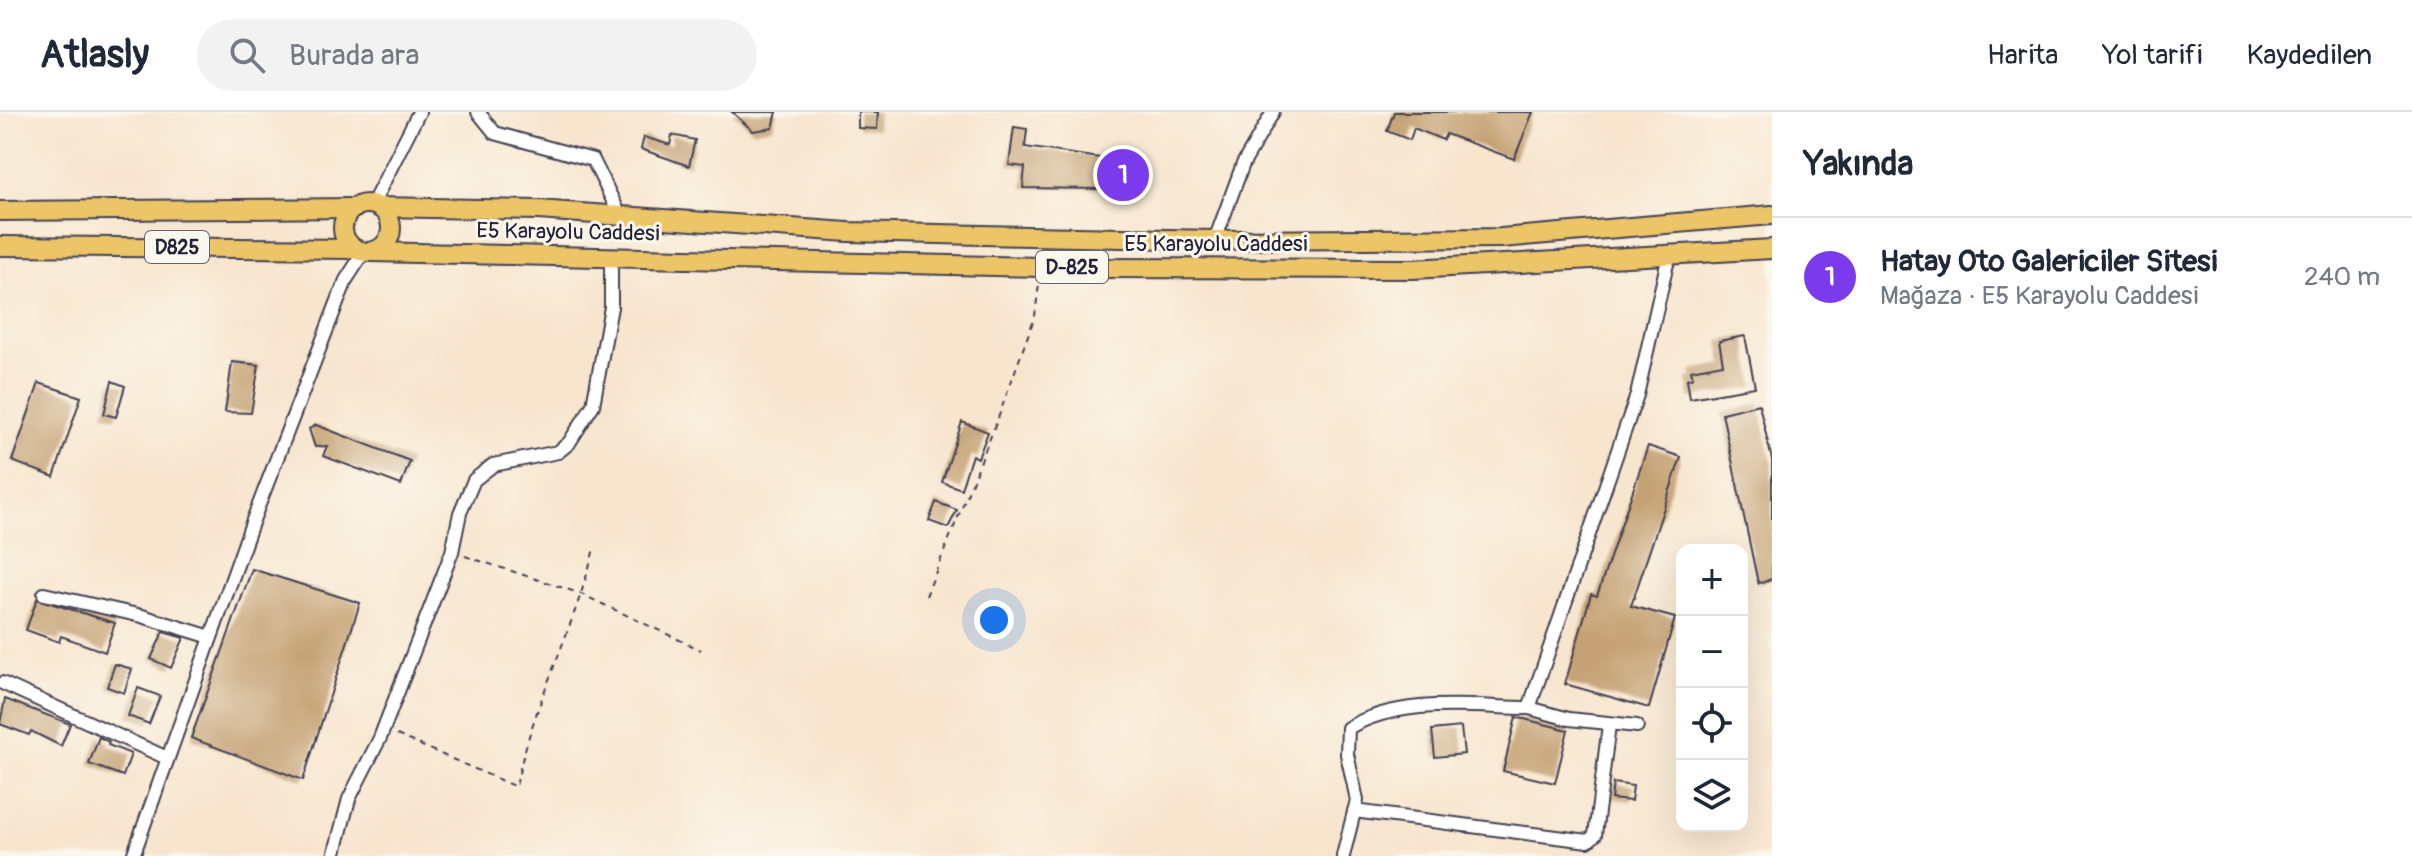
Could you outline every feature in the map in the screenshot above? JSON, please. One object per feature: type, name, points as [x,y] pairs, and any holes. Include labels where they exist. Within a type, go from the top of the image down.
[{"type":"highway","name":"E5 Karayolu Caddesi","points":[[0,211],[368,206],[538,210],[848,232],[1215,240],[1501,238],[1772,215]]},
{"type":"highway","points":[[368,206],[389,218],[391,232],[384,245],[363,251],[345,236],[343,228],[349,213],[368,206]]},
{"type":"highway","name":"E5 Karayolu Caddesi","points":[[0,246],[1041,267],[1413,269],[1772,249]]},
{"type":"street","points":[[368,206],[419,112]]},
{"type":"street","points":[[478,112],[495,133],[593,160],[620,215]]},
{"type":"street","points":[[1215,240],[1243,164],[1273,112]]},
{"type":"street","points":[[133,856],[211,637],[346,280],[363,251]]},
{"type":"street","points":[[1529,708],[1637,395],[1669,255]]},
{"type":"street","points":[[334,856],[349,799],[382,730],[452,552],[460,513],[474,480],[493,465],[558,452],[569,443],[593,405],[611,307],[611,257]]},
{"type":"street","points":[[44,594],[142,616],[211,637]]},
{"type":"street","points":[[2,683],[167,758]]},
{"type":"street","points":[[1343,856],[1357,800],[1347,754],[1348,728],[1369,716],[1423,706],[1529,708],[1609,725],[1637,726]]},
{"type":"street","points":[[1354,811],[1588,841],[1595,835],[1609,725]]},
{"type":"path","points":[[926,596],[948,548],[1035,316],[1041,267]]},
{"type":"path","points":[[382,730],[516,787],[529,734],[594,548]]},
{"type":"path","points":[[452,552],[579,593],[701,650]]},
{"type":"building","points":[[732,112],[777,112],[773,128],[753,131]]},
{"type":"building","points":[[858,112],[878,112],[877,129],[858,128]]},
{"type":"building","points":[[1394,112],[1533,112],[1514,159],[1446,134],[1443,140],[1414,128],[1410,140],[1387,131]]},
{"type":"building","points":[[1014,127],[1027,129],[1025,147],[1107,159],[1102,189],[1023,188],[1025,167],[1009,165]]},
{"type":"building","points":[[672,135],[695,140],[689,166],[641,149],[644,137],[670,145]]},
{"type":"building","points":[[1745,336],[1755,387],[1690,398],[1687,379],[1693,377],[1691,370],[1723,364],[1719,341]]},
{"type":"building","points":[[232,362],[259,365],[251,413],[225,412]]},
{"type":"building","points":[[112,381],[125,386],[116,417],[104,414]]},
{"type":"building","points":[[39,383],[81,397],[54,477],[12,461]]},
{"type":"building","points":[[1759,404],[1772,460],[1772,579],[1758,583],[1722,413]]},
{"type":"building","points":[[962,422],[988,432],[978,458],[972,455],[961,489],[942,482]]},
{"type":"building","points":[[316,425],[410,461],[401,485],[323,456],[327,446],[315,447],[309,429]]},
{"type":"building","points":[[1648,446],[1681,457],[1631,606],[1675,618],[1649,708],[1565,684],[1591,594],[1597,596]]},
{"type":"building","points":[[936,502],[957,510],[948,528],[929,521]]},
{"type":"building","points":[[252,569],[360,603],[303,780],[191,738]]},
{"type":"building","points":[[37,599],[115,623],[105,652],[61,636],[59,642],[26,630]]},
{"type":"building","points":[[163,632],[184,638],[171,668],[151,659]]},
{"type":"building","points":[[115,664],[132,669],[124,693],[107,687]]},
{"type":"building","points":[[138,688],[160,696],[149,724],[128,716]]},
{"type":"building","points":[[5,699],[70,724],[61,746],[31,731],[29,735],[0,724]]},
{"type":"building","points":[[1516,717],[1568,730],[1555,783],[1503,771]]},
{"type":"building","points":[[1461,727],[1464,754],[1435,757],[1432,730]]},
{"type":"building","points":[[99,737],[109,742],[108,745],[131,754],[123,776],[89,764]]},
{"type":"building","points":[[1613,783],[1633,786],[1631,801],[1611,799]]},
{"type":"place","name":"Hatay Oto Galericiler Sitesi","points":[[1123,175]]}]
